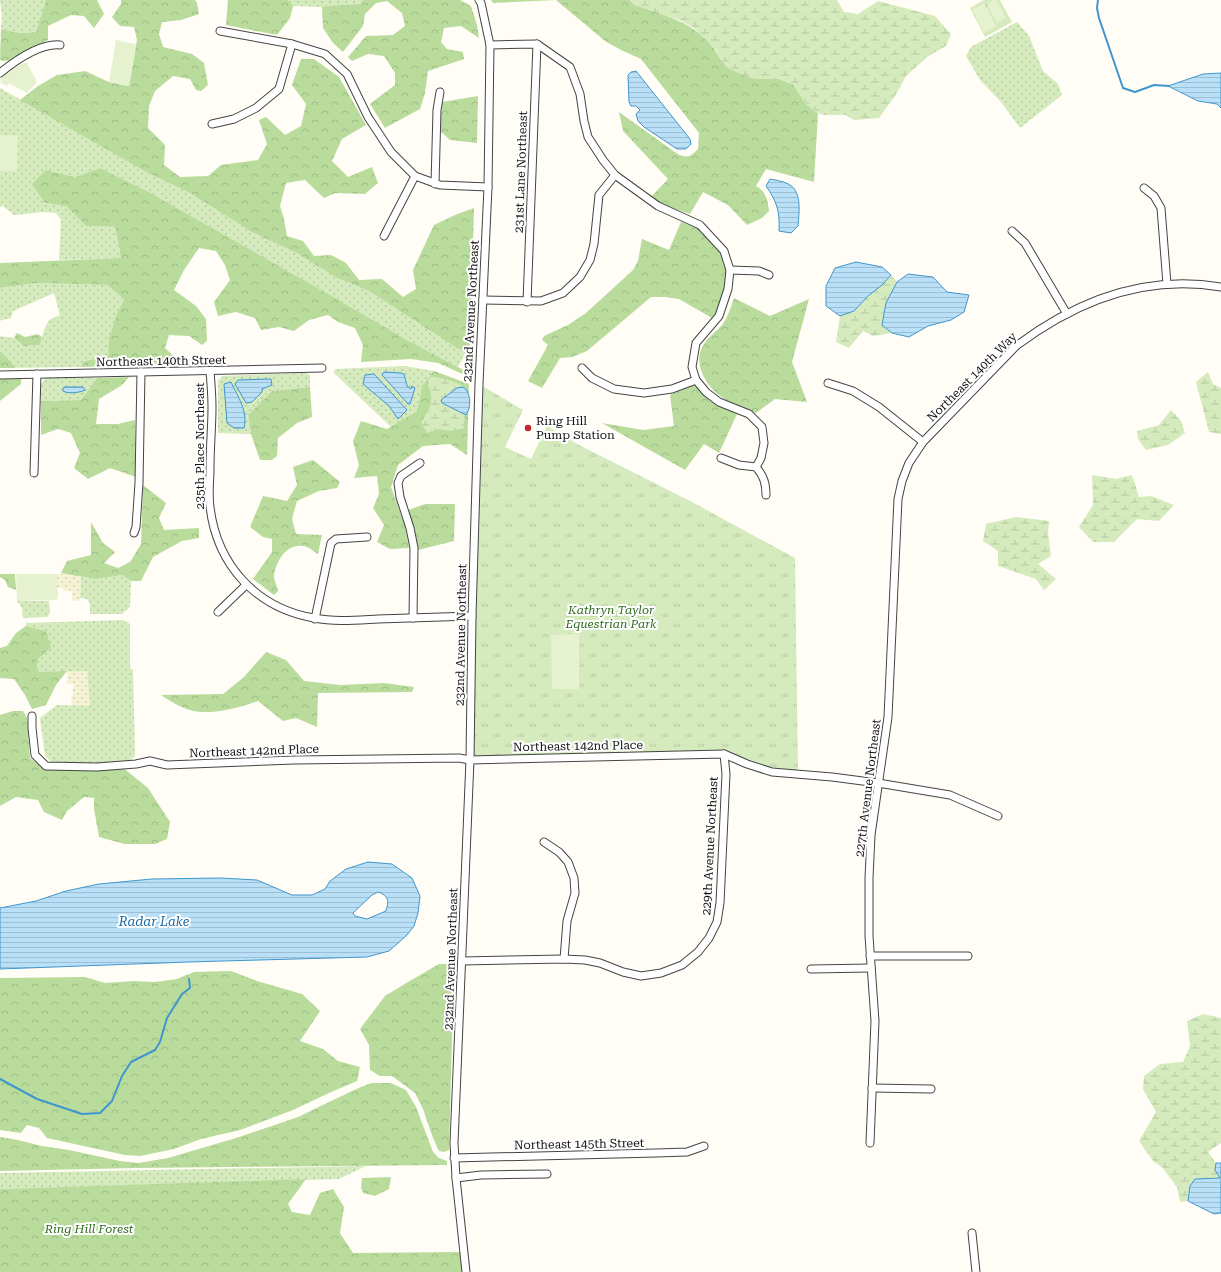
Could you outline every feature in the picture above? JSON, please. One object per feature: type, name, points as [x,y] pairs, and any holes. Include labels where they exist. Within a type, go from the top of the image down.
[{"type":"street","name":"232nd Avenue Northeast","points":[[466,1272],[454,1158],[470,760],[472,616],[479,384],[488,187],[490,45],[480,0]]},
{"type":"street","points":[[220,31],[292,44],[325,54],[347,74],[368,117],[391,152],[415,176],[440,185],[488,187]]},
{"type":"street","points":[[0,73],[38,49],[53,44],[60,45]]},
{"type":"street","points":[[212,124],[234,119],[256,108],[279,89],[292,44]]},
{"type":"street","points":[[490,45],[537,44],[570,66],[580,94],[588,137],[599,155],[615,174],[658,206],[700,225],[724,251],[730,270],[728,289],[719,316],[696,343],[692,367],[696,380],[706,392],[719,402],[749,414],[762,427],[764,443],[761,458],[756,467]]},
{"type":"street","name":"231st Lane Northeast","points":[[527,302],[537,44]]},
{"type":"street","points":[[435,184],[437,110],[440,92]]},
{"type":"street","points":[[482,300],[527,302],[541,301],[563,293],[580,277],[590,260],[594,244],[599,195],[615,174]]},
{"type":"street","points":[[384,236],[415,176]]},
{"type":"street","points":[[1144,188],[1154,196],[1162,208],[1167,284]]},
{"type":"street","points":[[1012,231],[1025,243],[1067,314]]},
{"type":"street","points":[[730,270],[758,271],[769,275]]},
{"type":"street","name":"Northeast 140th Way","points":[[923,442],[1016,346],[1026,338],[1084,305],[1117,292],[1147,286],[1196,284],[1221,287]]},
{"type":"street","name":"Northeast 140th Street","points":[[0,375],[322,368]]},
{"type":"street","points":[[582,368],[592,378],[614,389],[644,393],[672,389],[696,380]]},
{"type":"street","name":"235th Place Northeast","points":[[210,371],[212,406],[210,506],[213,527],[223,554],[234,571],[246,585],[268,602],[297,614],[315,618],[335,620],[472,616]]},
{"type":"street","points":[[134,532],[136,527],[139,483],[141,372]]},
{"type":"street","points":[[34,473],[37,374]]},
{"type":"street","points":[[828,382],[853,390],[879,407],[923,442]]},
{"type":"street","name":"227th Avenue Northeast","points":[[870,1143],[875,1021],[868,917],[868,878],[871,835],[888,717],[898,499],[902,480],[909,463],[923,442]]},
{"type":"street","points":[[722,458],[739,465],[756,467],[762,474],[766,485],[766,495]]},
{"type":"street","points":[[413,618],[414,548],[410,528],[400,497],[398,483],[401,476],[420,463]]},
{"type":"street","points":[[315,618],[331,543],[336,539],[367,537]]},
{"type":"street","points":[[218,612],[246,585]]},
{"type":"street","name":"Northeast 142nd Place","points":[[32,716],[35,755],[46,766],[97,767],[136,764],[150,761],[166,765],[294,760],[452,758],[470,760],[724,754],[772,772],[832,777],[950,795],[998,816]]},
{"type":"street","name":"229th Avenue Northeast","points":[[462,961],[585,960],[600,963],[623,972],[641,976],[661,973],[682,965],[698,952],[709,938],[717,922],[720,903],[726,774],[724,754]]},
{"type":"street","points":[[544,842],[559,852],[568,862],[574,878],[575,893],[567,921],[564,959]]},
{"type":"street","points":[[870,956],[968,956]]},
{"type":"street","points":[[811,968],[871,968]]},
{"type":"street","points":[[872,1088],[931,1089]]},
{"type":"street","name":"Northeast 145th Street","points":[[454,1158],[656,1154],[687,1152],[704,1146]]},
{"type":"street","points":[[456,1178],[481,1175],[547,1174]]},
{"type":"street","points":[[972,1233],[976,1272]]},
{"type":"shaded area","points":[[57,574],[81,574],[80,598],[78,601],[72,601],[72,591],[64,591],[63,588],[58,588],[57,598]]},
{"type":"shaded area","points":[[67,671],[87,671],[90,706],[72,706],[71,695],[73,694],[73,684],[67,684]]},
{"type":"green space","points":[[0,0],[46,0],[36,32],[19,33],[1,29],[2,15]]},
{"type":"green space","points":[[46,0],[97,0],[104,14],[94,28],[84,16],[71,15],[48,26],[48,40],[12,60],[0,60],[1,29],[19,33],[36,32]]},
{"type":"green space","points":[[121,0],[195,0],[197,3],[199,14],[181,20],[162,22],[159,34],[163,47],[192,54],[204,63],[208,85],[201,91],[196,90],[190,79],[173,76],[155,91],[149,106],[148,128],[165,145],[164,165],[180,177],[208,176],[221,165],[258,160],[267,144],[259,120],[266,117],[285,135],[301,126],[306,104],[292,85],[301,59],[314,59],[339,77],[366,125],[342,139],[332,161],[348,177],[372,167],[378,183],[365,194],[335,193],[324,198],[305,180],[286,183],[280,206],[287,236],[303,241],[314,256],[331,255],[346,263],[359,280],[382,279],[403,297],[416,289],[413,270],[434,225],[474,208],[470,349],[458,349],[369,291],[337,278],[298,254],[250,231],[190,193],[148,173],[20,100],[38,86],[57,75],[85,71],[109,82],[129,86],[137,40],[134,27],[120,26],[112,17],[121,4]]},
{"type":"green space","points":[[228,0],[288,0],[293,6],[290,18],[277,35],[226,25]]},
{"type":"green space","points":[[288,0],[363,0],[361,4],[322,7],[293,6]]},
{"type":"green space","points":[[363,0],[460,0],[471,6],[477,25],[479,38],[461,26],[444,28],[441,42],[447,49],[463,52],[464,59],[428,71],[425,93],[420,109],[385,128],[370,104],[395,85],[395,73],[384,56],[368,54],[352,61],[348,57],[366,36],[393,35],[405,26],[402,13],[387,1],[376,3],[365,14],[363,26],[343,52],[333,43],[323,28],[322,7],[361,4]]},
{"type":"green space","points":[[491,0],[556,0],[493,3]]},
{"type":"green space","points":[[556,0],[630,0],[635,5],[674,19],[695,30],[705,38],[722,61],[768,79],[779,79],[794,85],[805,103],[818,113],[814,182],[766,169],[756,186],[764,193],[769,211],[762,218],[747,225],[728,205],[703,192],[690,214],[663,205],[651,197],[668,179],[623,131],[619,112],[679,155],[690,156],[698,149],[699,133],[641,59],[605,41]]},
{"type":"green space","points":[[630,0],[837,0],[844,12],[858,14],[878,1],[935,16],[951,34],[946,46],[927,57],[906,76],[897,93],[879,118],[854,120],[845,115],[823,115],[818,113],[805,103],[794,85],[779,79],[754,79],[726,67],[716,50],[694,28],[679,20],[635,5]]},
{"type":"green space","points":[[984,0],[1000,0],[1012,22],[985,37],[970,8]]},
{"type":"green space","points":[[996,0],[1006,18],[997,23],[987,4]]},
{"type":"green space","points":[[984,3],[996,26],[984,33],[972,10]]},
{"type":"green space","points":[[1017,22],[1029,36],[1043,71],[1058,84],[1062,95],[1020,128],[1001,102],[980,80],[966,56],[971,47]]},
{"type":"green space","points":[[116,40],[136,44],[129,86],[109,82]]},
{"type":"green space","points":[[24,63],[27,63],[37,82],[27,93],[9,83],[7,86],[1,83],[0,76]]},
{"type":"green space","points":[[0,88],[148,173],[190,193],[250,231],[298,254],[337,278],[369,291],[458,349],[467,349],[458,367],[409,341],[147,191],[100,168],[75,177],[46,170],[45,203],[66,206],[86,226],[115,227],[121,258],[59,260],[61,220],[56,213],[44,212],[14,215],[3,206],[0,207]]},
{"type":"green space","points":[[478,96],[477,143],[450,140],[440,131],[442,102]]},
{"type":"green space","points":[[0,135],[18,135],[17,171],[0,171]]},
{"type":"green space","points":[[100,168],[147,191],[409,341],[469,373],[469,377],[438,363],[411,359],[361,362],[363,345],[355,328],[338,322],[328,315],[309,320],[294,331],[279,327],[261,330],[255,318],[236,312],[218,316],[214,302],[230,280],[225,265],[216,251],[199,248],[184,270],[174,290],[196,306],[206,319],[207,341],[202,345],[189,336],[169,335],[165,348],[177,359],[176,364],[81,367],[85,361],[108,356],[109,339],[117,314],[124,299],[107,285],[37,283],[0,288],[0,263],[121,258],[115,227],[86,226],[66,206],[45,203],[32,184],[46,170],[75,177]]},
{"type":"green space","points":[[681,222],[702,230],[721,251],[725,260],[726,278],[723,296],[712,318],[679,299],[651,297],[587,351],[572,357],[560,358],[542,388],[528,381],[548,345],[542,340],[544,336],[568,325],[586,313],[633,270],[638,261],[642,239],[669,250]]},
{"type":"green space","points":[[891,275],[897,282],[886,303],[882,325],[892,333],[873,336],[863,331],[849,348],[836,342],[840,316],[854,311]]},
{"type":"green space","points":[[37,283],[107,285],[124,299],[113,327],[108,356],[85,361],[81,367],[0,368],[0,336],[14,338],[24,346],[40,345],[44,330],[49,320],[60,315],[54,293],[13,311],[11,318],[0,321],[0,288]]},
{"type":"green space","points":[[734,298],[770,316],[809,299],[792,362],[807,402],[775,399],[756,413],[724,398],[715,392],[707,382],[703,376],[699,363],[701,350],[708,338],[723,324]]},
{"type":"green space","points":[[17,333],[25,337],[38,334],[42,337],[40,345],[24,346],[14,338]]},
{"type":"green space","points":[[0,351],[10,361],[15,368],[0,368]]},
{"type":"green space","points":[[405,366],[434,371],[422,386],[417,411],[391,427],[334,373],[335,369]]},
{"type":"green space","points":[[434,371],[469,384],[467,455],[450,444],[423,446],[398,465],[391,487],[405,526],[409,548],[390,549],[377,542],[384,525],[373,508],[379,494],[377,476],[354,478],[359,465],[353,441],[361,421],[387,429],[417,411],[422,386]]},
{"type":"green space","points":[[1208,372],[1213,384],[1221,388],[1221,434],[1209,432],[1196,382]]},
{"type":"green space","points":[[306,373],[310,375],[310,387],[272,391],[248,415],[251,434],[218,433],[218,381],[222,376]]},
{"type":"green space","points":[[431,376],[452,381],[465,387],[464,428],[450,431],[438,429],[427,433],[421,422],[431,403],[431,394],[427,383]]},
{"type":"green space","points":[[129,377],[122,385],[99,399],[96,424],[118,424],[135,420],[136,477],[110,468],[88,479],[74,468],[80,453],[71,433],[58,429],[41,435],[41,401],[81,400],[97,378]]},
{"type":"green space","points":[[21,378],[21,384],[0,401],[0,379]]},
{"type":"green space","points":[[45,378],[97,378],[81,400],[41,401],[40,386]]},
{"type":"green space","name":"Kathryn Taylor Equestrian Park","points":[[479,384],[523,410],[505,447],[531,459],[547,426],[577,444],[692,502],[795,558],[798,774],[772,772],[724,754],[470,760]]},
{"type":"green space","points":[[693,385],[696,386],[708,399],[737,414],[719,453],[704,444],[685,470],[602,423],[643,430],[674,426],[670,395]]},
{"type":"green space","points":[[310,387],[312,417],[297,423],[278,438],[277,456],[272,460],[260,460],[251,434],[248,415],[272,391]]},
{"type":"green space","points":[[1171,410],[1181,421],[1185,433],[1168,445],[1146,450],[1138,439],[1137,431],[1159,425]]},
{"type":"green space","points":[[313,460],[340,482],[337,488],[319,491],[297,501],[292,519],[296,534],[322,535],[318,554],[304,546],[298,546],[292,547],[283,554],[275,570],[274,578],[278,591],[274,595],[253,579],[272,552],[272,539],[263,537],[250,527],[263,496],[287,501],[297,485],[293,467]]},
{"type":"green space","points":[[1092,475],[1116,479],[1132,475],[1139,497],[1151,496],[1174,505],[1159,521],[1137,519],[1114,542],[1093,542],[1079,527],[1093,505]]},
{"type":"green space","points":[[143,485],[166,503],[159,518],[164,530],[199,528],[199,538],[182,541],[153,557],[141,581],[131,581],[122,575],[95,579],[61,573],[67,561],[91,555],[91,522],[103,543],[115,552],[104,563],[118,568],[130,562],[141,544]]},
{"type":"green space","points":[[425,504],[455,504],[454,541],[418,550],[408,510]]},
{"type":"green space","points":[[1016,517],[1049,521],[1048,533],[1051,556],[1038,564],[1056,579],[1044,590],[1036,579],[998,566],[998,551],[983,541],[986,524]]},
{"type":"green space","points":[[0,574],[15,574],[16,590],[8,587],[5,580],[0,577]]},
{"type":"green space","points":[[16,574],[57,574],[57,600],[17,601]]},
{"type":"green space","points":[[122,575],[131,581],[130,607],[122,614],[90,614],[90,603],[87,599],[80,598],[81,577],[95,579]]},
{"type":"green space","points":[[17,601],[49,601],[50,613],[47,617],[23,618],[22,608]]},
{"type":"green space","points":[[123,620],[130,624],[130,668],[133,670],[135,756],[128,762],[55,765],[45,756],[40,718],[57,705],[90,706],[87,671],[38,672],[37,660],[46,631],[26,626],[26,623]]},
{"type":"green space","points":[[26,626],[46,631],[51,647],[37,660],[38,672],[67,671],[56,685],[46,705],[32,709],[25,695],[14,679],[0,678],[0,648],[7,646],[16,633]]},
{"type":"green space","points":[[579,634],[579,689],[552,689],[551,635]]},
{"type":"green space","points":[[266,652],[286,660],[304,681],[340,685],[384,683],[414,687],[412,692],[318,693],[317,727],[296,718],[283,721],[258,701],[223,711],[196,712],[185,708],[161,695],[223,694],[244,677]]},
{"type":"green space","points":[[13,711],[23,711],[27,718],[30,758],[43,768],[122,767],[148,788],[170,822],[167,839],[155,844],[125,844],[99,837],[94,809],[94,798],[84,797],[67,811],[62,820],[44,812],[38,800],[16,797],[0,806],[0,715]]},
{"type":"green space","points":[[439,964],[454,964],[449,1150],[444,1152],[439,1151],[423,1109],[415,1093],[392,1076],[380,1076],[370,1070],[369,1045],[360,1029],[385,996]]},
{"type":"green space","points":[[231,971],[257,981],[302,994],[320,1011],[300,1041],[323,1049],[338,1061],[360,1067],[357,1081],[293,1110],[240,1130],[201,1139],[174,1149],[140,1156],[125,1155],[47,1138],[39,1128],[27,1125],[21,1133],[0,1130],[0,978],[85,977],[105,983],[134,981],[155,982],[177,979],[194,972]]},
{"type":"green space","points":[[1203,1014],[1221,1018],[1221,1143],[1208,1152],[1216,1163],[1215,1170],[1220,1178],[1190,1186],[1188,1201],[1180,1202],[1177,1187],[1162,1167],[1154,1162],[1139,1141],[1156,1112],[1143,1089],[1144,1076],[1160,1064],[1183,1062],[1190,1046],[1187,1021]]},
{"type":"green space","points":[[371,1083],[391,1083],[406,1090],[416,1107],[433,1152],[439,1158],[447,1161],[447,1165],[0,1171],[0,1137],[120,1161],[138,1163],[168,1158],[236,1138],[298,1117]]},
{"type":"green space","points":[[366,1166],[339,1179],[0,1189],[0,1173]]},
{"type":"green space","points":[[391,1177],[389,1189],[375,1196],[363,1193],[361,1188],[362,1178]]},
{"type":"green space","name":"Ring Hill Forest","points":[[306,1179],[288,1204],[292,1212],[310,1215],[320,1193],[333,1189],[344,1207],[340,1233],[353,1253],[460,1252],[462,1272],[0,1272],[0,1189]]},
{"type":"water","points":[[636,71],[690,139],[691,144],[686,149],[677,149],[644,127],[638,121],[636,114],[640,110],[636,106],[631,106],[629,102],[628,75],[631,72]]},
{"type":"water","points":[[1221,73],[1221,108],[1217,104],[1198,101],[1168,86],[1203,74]]},
{"type":"water","points":[[770,179],[786,183],[791,186],[798,196],[798,226],[791,233],[779,231],[777,207],[766,186]]},
{"type":"water","points":[[856,262],[882,267],[891,275],[854,311],[840,316],[826,306],[826,286],[835,268]]},
{"type":"water","points":[[908,274],[933,277],[947,292],[969,295],[964,312],[951,320],[928,326],[909,337],[892,333],[882,325],[886,303],[897,282]]},
{"type":"water","points":[[384,372],[404,374],[407,386],[411,389],[412,386],[415,388],[410,404],[408,404],[382,375]]},
{"type":"water","points":[[374,374],[407,410],[398,419],[389,406],[363,384],[365,375]]},
{"type":"water","points":[[271,379],[272,385],[262,389],[262,392],[252,402],[246,403],[235,384],[238,380]]},
{"type":"water","points":[[231,382],[245,416],[244,428],[234,428],[227,423],[224,384]]},
{"type":"water","points":[[83,387],[85,390],[68,393],[63,391],[63,388]]},
{"type":"water","points":[[463,387],[468,392],[470,399],[470,406],[466,415],[442,403],[441,400],[457,388]]},
{"type":"water","name":"Radar Lake","points":[[368,862],[392,864],[412,878],[420,896],[418,913],[414,926],[407,935],[389,951],[367,957],[0,969],[0,908],[36,901],[66,891],[99,884],[152,879],[220,878],[257,880],[292,895],[312,895],[325,889],[330,881],[346,869]],"holes":[[[378,892],[384,895],[387,899],[388,904],[386,911],[367,919],[355,916],[353,913],[372,895]]]},
{"type":"water","points":[[1216,1163],[1221,1163],[1221,1213],[1214,1214],[1188,1201],[1190,1186],[1195,1179],[1220,1178],[1215,1170]]},
{"type":"waterway","points":[[1098,0],[1097,8],[1099,18],[1123,88],[1135,92],[1154,85],[1169,86]]},
{"type":"waterway","points":[[0,1079],[37,1099],[82,1114],[100,1113],[112,1101],[122,1076],[131,1062],[155,1050],[160,1042],[167,1018],[182,994],[190,988],[189,979]]},
{"type":"place","name":"Ring Hill Pump Station","points":[[528,428]]}]
